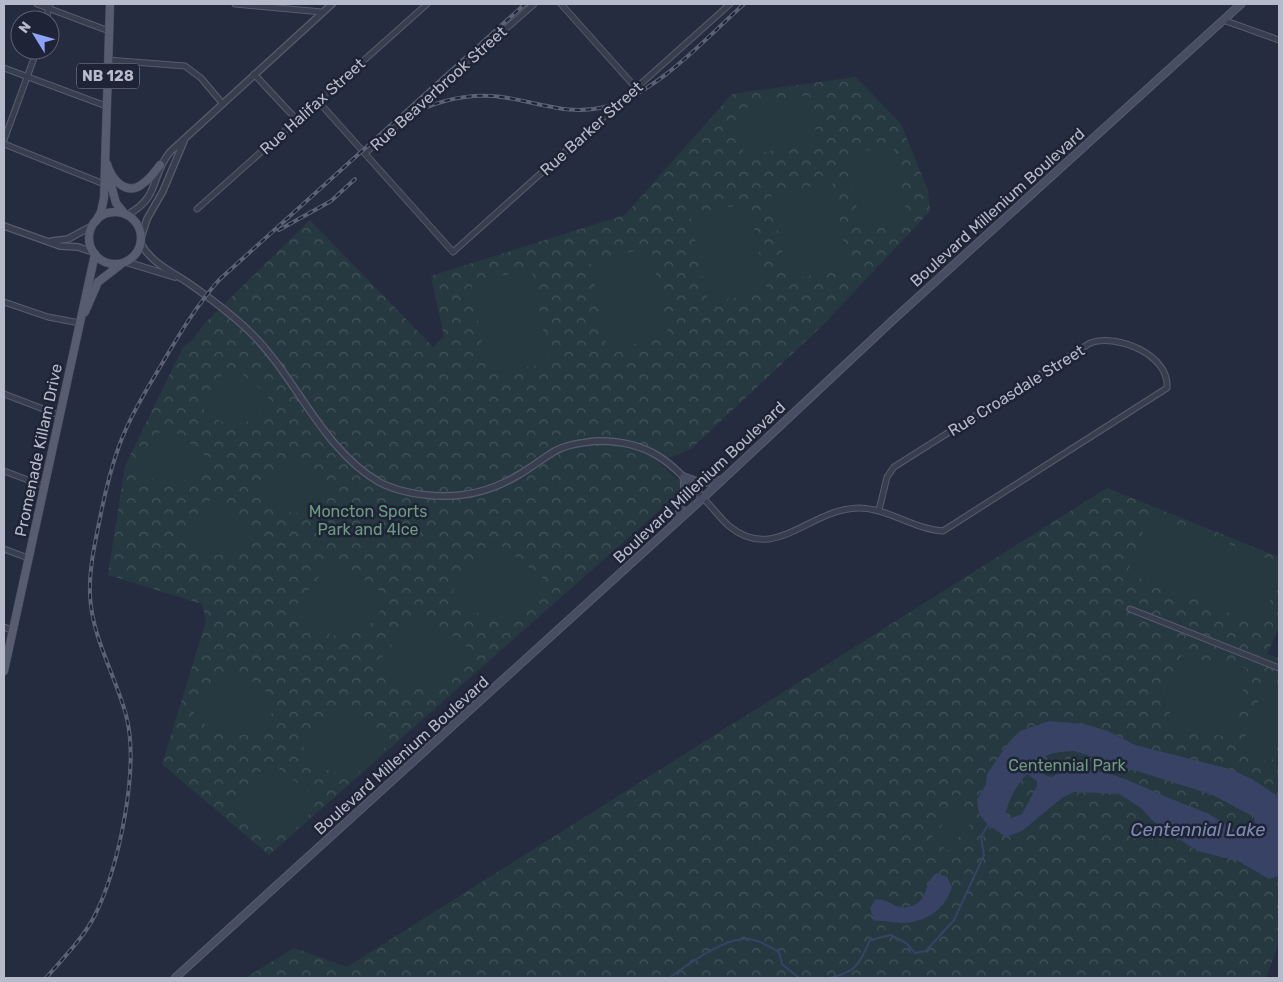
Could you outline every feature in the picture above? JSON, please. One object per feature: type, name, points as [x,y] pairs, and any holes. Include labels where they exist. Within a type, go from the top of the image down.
[{"type":"main road","name":"NB 128","points":[[94,223],[103,205],[110,4]]},
{"type":"main road","name":"Boulevard Millenium Boulevard","points":[[175,978],[723,480],[900,314],[1241,4]]},
{"type":"main road","name":"NB 128","points":[[105,148],[110,186],[116,202],[126,214]]},
{"type":"main road","points":[[106,160],[109,172],[117,182],[124,187],[134,188],[143,184],[160,165]]},
{"type":"main road","points":[[107,213],[126,214],[136,222],[141,241],[135,255],[124,263],[104,262],[94,253],[89,240],[94,223],[107,213]]},
{"type":"main road","name":"Promenade Killam Drive","points":[[4,670],[94,253]]},
{"type":"main road","name":"Promenade Killam Drive","points":[[80,323],[98,282],[124,263]]},
{"type":"main road","points":[[677,522],[685,494],[684,477],[701,483],[723,480]]},
{"type":"street","points":[[37,4],[50,6],[109,31]]},
{"type":"street","points":[[235,4],[322,12]]},
{"type":"street","points":[[126,214],[148,200],[158,176],[160,165],[187,134],[332,4]]},
{"type":"street","name":"Rue Halifax Street","points":[[197,209],[427,4]]},
{"type":"street","name":"Rue Beaverbrook Street","points":[[365,153],[534,4]]},
{"type":"street","points":[[561,4],[636,88]]},
{"type":"street","name":"Rue Barker Street","points":[[365,153],[453,252],[730,4]]},
{"type":"street","points":[[1223,20],[1279,40]]},
{"type":"street","points":[[34,60],[4,142],[104,184]]},
{"type":"street","points":[[108,60],[185,66],[201,78],[222,103]]},
{"type":"street","points":[[4,68],[106,106]]},
{"type":"street","points":[[254,74],[296,119]]},
{"type":"street","points":[[318,100],[365,153]]},
{"type":"street","points":[[187,134],[174,161],[163,191],[147,219],[141,241],[155,262],[235,318],[254,335],[345,455],[380,482],[417,494],[446,497],[478,493],[502,484],[556,451],[582,442],[617,441],[639,446],[658,455],[684,477],[728,526],[750,538],[763,540],[789,535],[827,513],[852,508],[878,510]]},
{"type":"street","points":[[44,241],[68,239],[94,223]]},
{"type":"street","points":[[4,226],[60,246],[80,247],[94,253]]},
{"type":"street","points":[[124,263],[186,282]]},
{"type":"street","points":[[4,302],[48,317],[80,323]]},
{"type":"street","name":"Rue Croasdale Street","points":[[1098,340],[1115,341],[1150,354],[1158,361],[1168,380],[1167,388],[949,529],[943,531],[931,530],[878,510],[887,477],[894,467],[1090,343],[1098,340]]},
{"type":"street","points":[[4,394],[59,415]]},
{"type":"street","points":[[4,471],[44,486]]},
{"type":"street","points":[[4,549],[28,558]]},
{"type":"street","points":[[1130,609],[1279,668]]},
{"type":"street","points":[[4,627],[12,631]]},
{"type":"green space","name":"Moncton Sports Park and 4Ice","points":[[856,77],[901,124],[928,191],[930,211],[824,324],[691,449],[658,462],[686,487],[269,855],[162,764],[206,621],[202,604],[108,575],[125,466],[183,347],[193,340],[204,324],[310,220],[433,347],[444,337],[431,276],[625,215],[732,94]]},
{"type":"green space","points":[[809,95],[818,142],[744,156],[735,110]]},
{"type":"green space","points":[[893,145],[908,220],[861,229],[846,155]]},
{"type":"green space","points":[[832,182],[849,267],[788,280],[771,195]]},
{"type":"green space","points":[[749,203],[767,291],[708,303],[690,215]]},
{"type":"green space","points":[[651,248],[669,337],[607,349],[590,260]]},
{"type":"green space","points":[[532,270],[549,363],[487,374],[471,281]]},
{"type":"green space","points":[[230,365],[269,395],[264,407],[257,416],[238,424],[227,423],[217,419],[207,413],[199,403]]},
{"type":"green space","points":[[166,425],[204,454],[199,466],[192,475],[183,481],[173,484],[153,479],[143,473],[135,463]]},
{"type":"green space","points":[[292,454],[331,484],[326,496],[319,505],[300,513],[289,512],[279,508],[269,502],[261,492]]},
{"type":"green space","name":"Centennial Park","points":[[1107,488],[1279,557],[1279,627],[1267,654],[1279,658],[1279,943],[1266,978],[245,978],[294,948],[347,967]]},
{"type":"green space","points":[[213,496],[252,526],[247,538],[240,547],[221,555],[210,554],[200,550],[190,544],[182,534]]},
{"type":"green space","points":[[1150,514],[1279,563],[1279,576],[1261,625],[1127,573]]},
{"type":"green space","points":[[494,540],[545,580],[538,596],[529,608],[517,615],[504,618],[490,618],[477,613],[464,604],[453,591]]},
{"type":"green space","points":[[335,557],[386,596],[379,612],[370,624],[358,632],[344,635],[331,635],[317,630],[305,621],[294,608]]},
{"type":"green space","points":[[420,611],[471,650],[464,666],[455,678],[443,685],[430,688],[416,688],[403,683],[390,674],[379,661]]},
{"type":"green space","points":[[1181,656],[1247,668],[1234,738],[1167,726],[1171,708],[1162,706],[1169,673],[1177,675]]},
{"type":"green space","points":[[230,664],[277,700],[271,715],[262,726],[251,733],[239,736],[226,735],[214,730],[202,722],[192,710]]},
{"type":"green space","points":[[1264,686],[1279,691],[1279,741],[1271,763],[1240,751]]},
{"type":"green space","points":[[341,701],[388,738],[382,753],[373,763],[362,770],[350,773],[337,773],[324,768],[313,760],[303,748]]},
{"type":"green space","points":[[269,761],[317,798],[311,813],[301,823],[290,830],[278,833],[265,833],[253,828],[241,820],[231,808]]},
{"type":"green space","points":[[956,810],[971,823],[947,851],[932,837]]},
{"type":"water","name":"Centennial Lake","points":[[1049,721],[1084,724],[1108,731],[1135,745],[1230,769],[1252,779],[1279,797],[1279,876],[1269,879],[1238,861],[1201,852],[1154,822],[1141,808],[1119,794],[1074,792],[1062,798],[1022,831],[1006,837],[988,825],[979,814],[977,800],[986,784],[987,774],[1009,742],[1020,731]],"holes":[[[1074,751],[1213,795],[1254,817],[1255,828],[1250,835],[1238,832],[1200,810],[1120,777],[1092,770],[1078,769],[1064,771],[1051,777],[1045,775],[1036,765],[1048,755]],[[1027,774],[1037,781],[1037,786],[1022,814],[1011,818],[1006,813],[1011,797]]]},
{"type":"water","points":[[937,873],[947,877],[952,887],[949,895],[933,914],[918,921],[910,922],[874,921],[870,908],[875,900],[883,900],[899,907],[908,907],[915,904],[920,901],[929,881]]},
{"type":"waterway","points":[[829,978],[845,973],[856,966],[870,940],[891,935],[906,943],[915,953],[926,951],[954,920],[984,855],[981,837],[988,825]]},
{"type":"waterway","points":[[669,978],[723,944],[742,939],[752,939],[761,942],[779,952],[782,964],[799,978]]},
{"type":"railway","points":[[46,978],[79,940],[95,915],[112,871],[125,816],[129,788],[130,737],[126,715],[95,626],[90,586],[91,568],[105,494],[116,455],[128,424],[182,330],[203,299],[219,280],[525,4]]},
{"type":"railway","points":[[404,118],[436,104],[469,96],[507,98],[563,109],[578,110],[608,106],[627,99],[663,77],[744,4]]},
{"type":"railway","points":[[279,230],[331,201],[355,179]]}]
